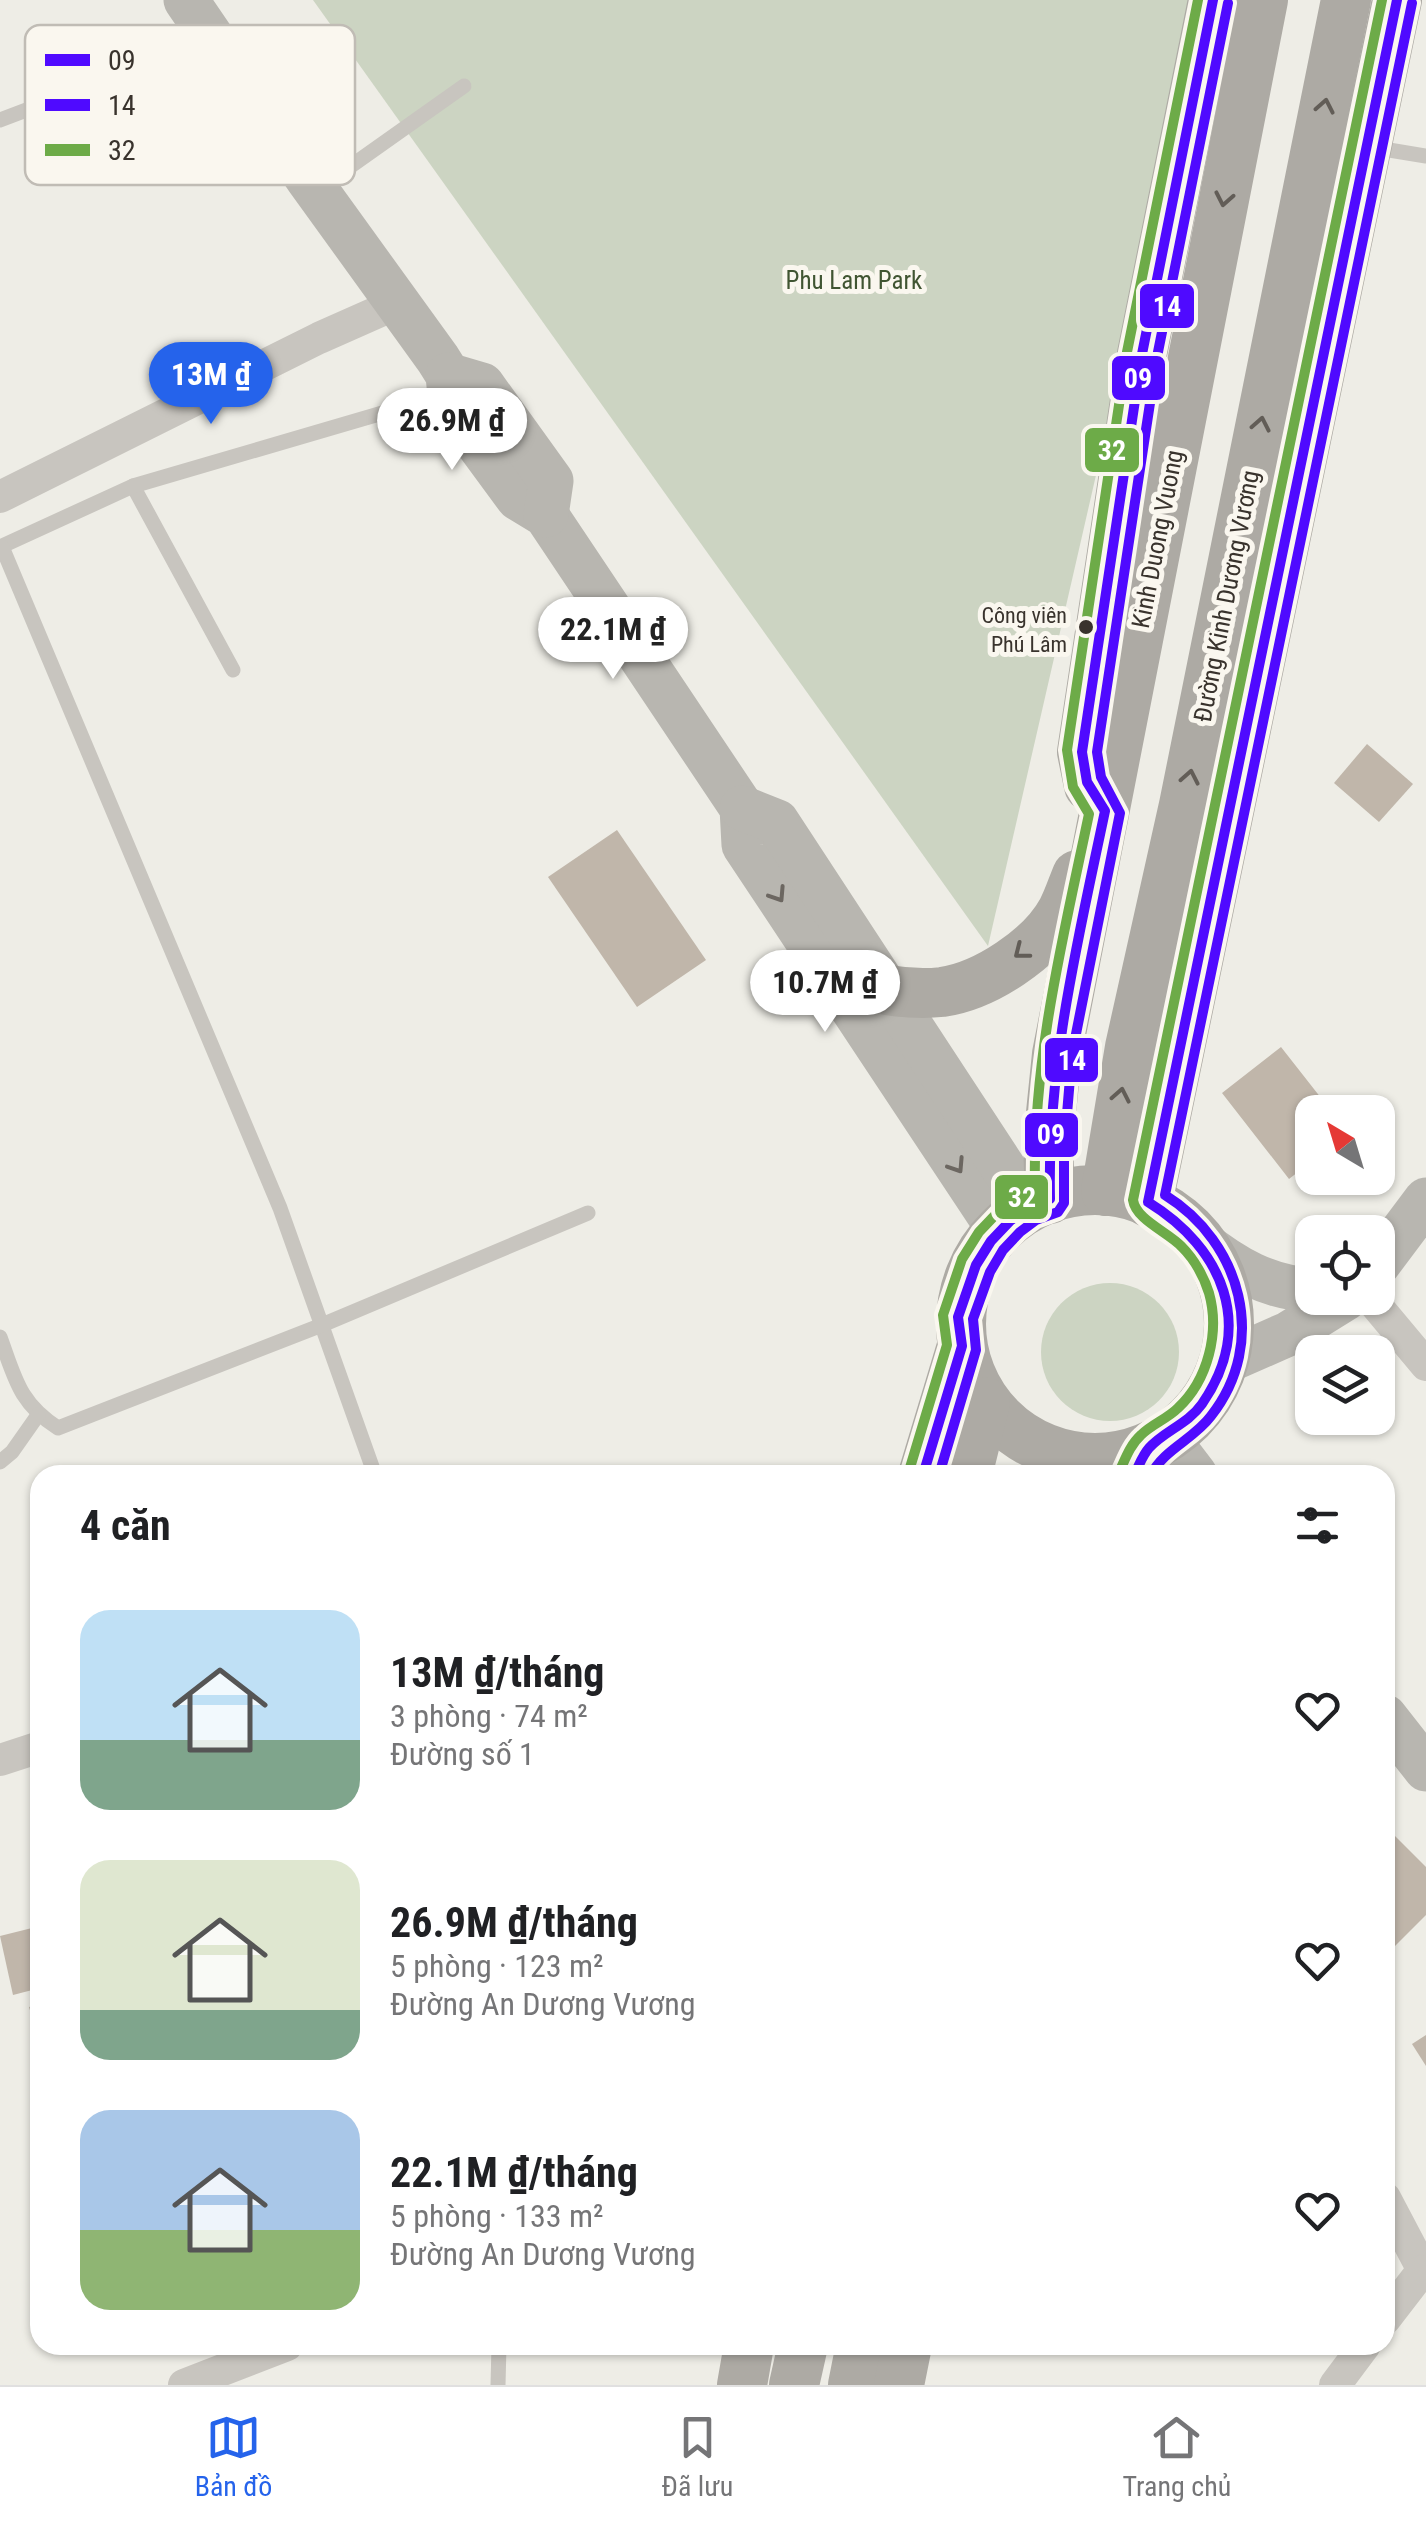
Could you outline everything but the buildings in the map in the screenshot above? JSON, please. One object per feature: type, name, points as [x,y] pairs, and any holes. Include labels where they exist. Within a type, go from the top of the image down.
[{"type":"main road","points":[[186,0],[203,25]]},
{"type":"main road","points":[[887,990],[915,994],[946,992],[988,975],[1026,950],[1062,912],[1105,811],[1087,782],[1082,752],[1142,354],[1213,0]]},
{"type":"main road","name":"Kinh Duong Vuong","points":[[1026,1212],[1048,1142],[1055,1067],[1264,0]]},
{"type":"main road","name":"Đường Kinh Dương Vương","points":[[1127,1196],[1142,991],[1188,786],[1346,0]]},
{"type":"main road","name":"Đường Kinh Dương Vương","points":[[1127,1196],[1368,147],[1398,0]]},
{"type":"main road","points":[[313,185],[398,303],[434,388],[518,498],[546,515],[742,808],[744,844],[1026,1212]]},
{"type":"main road","points":[[742,808],[778,822],[1026,1212]]},
{"type":"main road","points":[[1200,1241],[1216,1268],[1227,1299],[1228,1339],[1202,1404],[1161,1458],[1134,1452],[1102,1458],[1056,1452],[1016,1433],[985,1402],[968,1368],[958,1317],[976,1264],[1026,1212],[1076,1192],[1127,1196],[1176,1218],[1222,1260],[1248,1274],[1295,1287]]},
{"type":"main road","points":[[1395,1241],[1426,1200]]},
{"type":"main road","points":[[1222,1362],[1288,1334],[1319,1315]]},
{"type":"main road","points":[[926,1465],[962,1346]]},
{"type":"main road","points":[[969,1465],[985,1402]]},
{"type":"main road","points":[[1395,1729],[1426,1769]]},
{"type":"main road","points":[[742,2385],[748,2355]]},
{"type":"main road","points":[[794,2385],[800,2355]]},
{"type":"main road","points":[[852,2385],[859,2355]]},
{"type":"main road","points":[[899,2385],[905,2355]]},
{"type":"street","points":[[0,497],[319,338],[398,303]]},
{"type":"street","points":[[1384,1315],[1426,1365]]},
{"type":"street","points":[[0,1760],[30,1750]]},
{"type":"street","points":[[1395,2217],[1424,2273],[1395,2308]]},
{"type":"street","points":[[184,2385],[261,2355]]},
{"type":"street","points":[[1335,2385],[1358,2355]]},
{"type":"lane","points":[[355,163],[464,86]]},
{"type":"lane","points":[[0,120],[25,111]]},
{"type":"lane","points":[[1368,147],[1426,156]]},
{"type":"lane","points":[[316,190],[323,185]]},
{"type":"lane","points":[[371,1465],[280,1208],[1,547],[133,486],[434,388]]},
{"type":"lane","points":[[133,486],[233,670]]},
{"type":"lane","points":[[0,1336],[22,1398],[58,1428],[322,1325],[588,1213]]},
{"type":"lane","points":[[0,1462],[12,1452],[38,1415]]},
{"type":"lane","points":[[498,2385],[499,2355]]},
{"type":"green space","name":"Phu Lam Park","points":[[313,0],[1205,0],[988,946],[355,59],[355,25],[331,25]]},
{"type":"green space","points":[[1110,1283],[1136,1288],[1159,1303],[1174,1326],[1179,1352],[1174,1378],[1159,1401],[1136,1416],[1110,1421],[1084,1416],[1061,1401],[1046,1378],[1041,1352],[1046,1326],[1061,1303],[1084,1288]]},
{"type":"transit line","name":"32","points":[[911,1465],[947,1345],[943,1315],[962,1259],[979,1232],[999,1211],[1035,1189],[1035,1141],[1044,1047],[1089,814],[1073,787],[1067,750],[1127,352],[1198,0]]},
{"type":"transit line","name":"09","points":[[926,1465],[962,1346],[958,1317],[976,1265],[1010,1221],[1029,1207],[1050,1199],[1050,1149],[1059,1052],[1105,811],[1087,782],[1082,752],[1142,354],[1213,0]]},
{"type":"transit line","name":"32","points":[[1122,1465],[1137,1439],[1188,1397],[1204,1370],[1212,1339],[1212,1308],[1198,1269],[1182,1247],[1140,1214],[1133,1200],[1382,0]]},
{"type":"transit line","name":"09","points":[[1139,1465],[1149,1448],[1202,1404],[1218,1375],[1227,1346],[1228,1318],[1223,1291],[1212,1266],[1196,1242],[1148,1202],[1397,0]]},
{"type":"transit line","name":"14","points":[[942,1465],[976,1350],[973,1319],[990,1272],[1020,1232],[1036,1220],[1058,1212],[1064,1203],[1072,1054],[1120,813],[1101,777],[1097,752],[1157,357],[1228,3]]},
{"type":"transit line","name":"14","points":[[1158,1465],[1211,1416],[1229,1387],[1239,1357],[1242,1326],[1238,1295],[1228,1266],[1191,1215],[1165,1195],[1412,3]]},
{"type":"place","name":"Công viên Phú Lâm","points":[[1086,627]]}]
